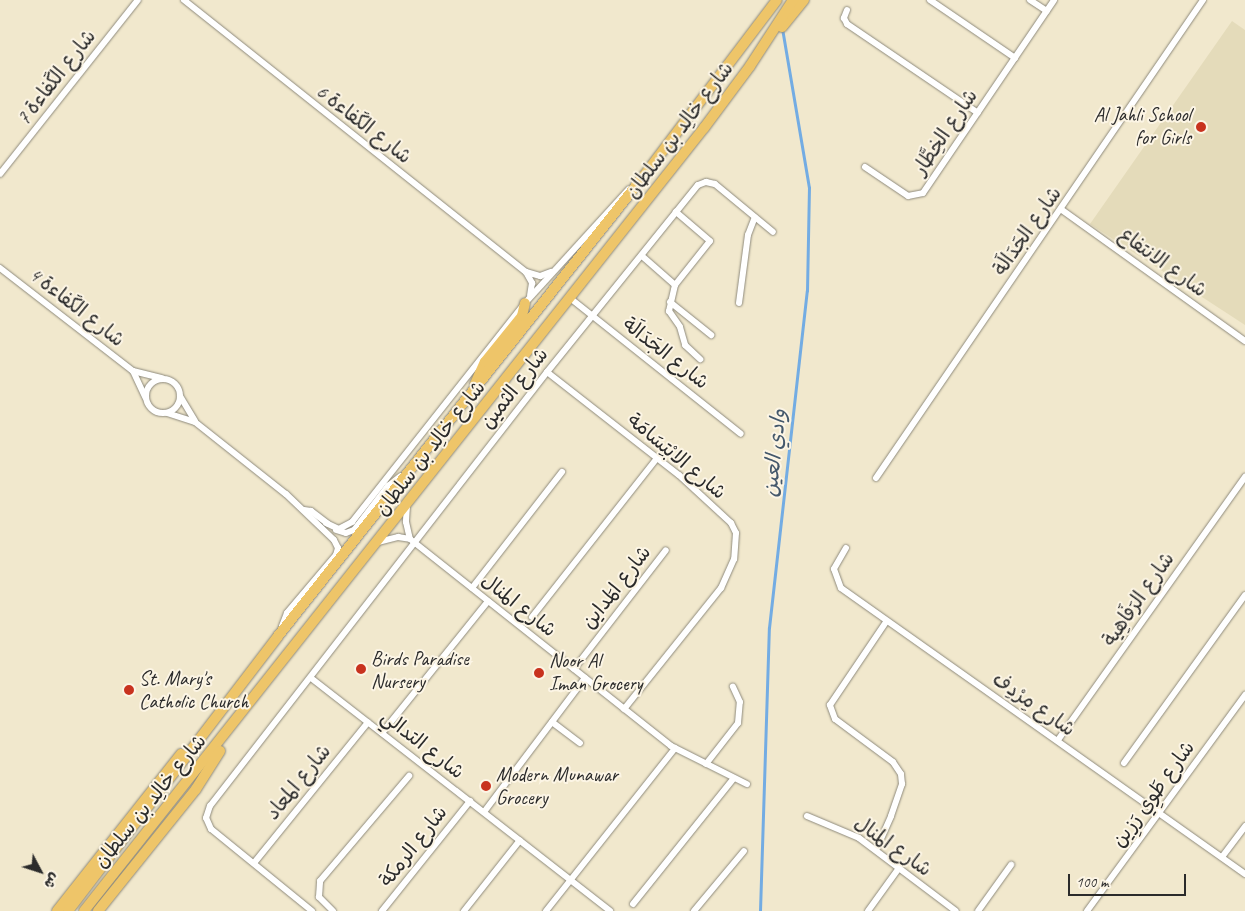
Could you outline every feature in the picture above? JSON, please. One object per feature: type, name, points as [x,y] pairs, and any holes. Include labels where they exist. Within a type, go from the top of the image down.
[{"type":"main road","points":[[736,55],[769,0]]},
{"type":"main road","name":"شارع خالِد بن سلطان","points":[[68,911],[278,636],[468,400],[643,177],[777,0]]},
{"type":"main road","name":"شارع خالِد بن سلطان","points":[[84,911],[230,730],[570,298],[750,66],[793,0]]},
{"type":"main road","points":[[750,66],[804,0]]},
{"type":"main road","points":[[468,400],[486,362],[522,316],[526,302]]},
{"type":"main road","points":[[57,911],[175,761],[216,717]]},
{"type":"main road","points":[[98,911],[196,789],[230,730]]},
{"type":"street","name":"شارع الكَفاءة 7","points":[[0,174],[138,0]]},
{"type":"street","name":"شارع الكَفاءة 6","points":[[184,0],[526,272]]},
{"type":"street","points":[[930,0],[1015,58]]},
{"type":"street","points":[[1030,0],[1047,11]]},
{"type":"street","name":"شارع الخِطَّار","points":[[865,167],[908,196],[920,195],[1054,0]]},
{"type":"street","name":"شارع الجَدَالَة","points":[[876,478],[1062,210],[1203,0]]},
{"type":"street","points":[[847,10],[844,18],[847,24],[978,112]]},
{"type":"street","points":[[326,523],[339,529],[352,522],[552,271],[616,199],[643,177]]},
{"type":"street","name":"شارع الثمين","points":[[254,863],[211,829],[206,814],[413,541],[591,315],[642,256],[698,185],[706,182],[714,184],[773,232]]},
{"type":"street","name":"شارع الانتفاع","points":[[1062,210],[1245,341]]},
{"type":"street","points":[[675,285],[710,241],[676,212]]},
{"type":"street","points":[[739,303],[748,235],[755,217]]},
{"type":"street","points":[[642,256],[675,285],[676,292],[670,302],[669,311],[680,327],[685,345],[700,359]]},
{"type":"street","name":"شارع الكَفاءة 4","points":[[0,268],[133,372],[146,398]]},
{"type":"street","points":[[526,272],[540,276],[552,271]]},
{"type":"street","points":[[526,272],[532,283],[526,302]]},
{"type":"street","name":"شارع الجَدَالَة","points":[[570,298],[741,434]]},
{"type":"street","points":[[670,302],[711,335]]},
{"type":"street","name":"شارع الكَفاءة 4","points":[[133,372],[162,378]]},
{"type":"street","name":"شارع الابْتِسَامَة","points":[[547,372],[700,494],[735,530],[737,543],[734,558],[721,588],[624,709]]},
{"type":"street","points":[[195,422],[173,382],[162,378],[151,383],[146,398],[152,409],[195,422],[304,510],[332,538],[338,548],[336,555],[288,613],[278,636]]},
{"type":"street","points":[[167,413],[176,406],[180,396]]},
{"type":"street","points":[[532,617],[657,458]]},
{"type":"street","points":[[304,510],[311,511],[343,533],[354,530],[388,486],[417,464]]},
{"type":"street","points":[[472,588],[562,472]]},
{"type":"street","name":"شارع الرَفَاهِية","points":[[1058,740],[1245,477]]},
{"type":"street","points":[[407,505],[406,522],[413,541]]},
{"type":"street","points":[[378,542],[398,537],[413,541]]},
{"type":"street","name":"شارع المنال","points":[[413,541],[674,748],[747,784]]},
{"type":"street","name":"شارع مِرْدِف","points":[[846,548],[834,569],[838,584],[886,622],[1161,812],[1245,874]]},
{"type":"street","name":"شارع المَداين","points":[[574,669],[666,550]]},
{"type":"street","points":[[1124,763],[1245,595]]},
{"type":"street","points":[[382,733],[488,601]]},
{"type":"street","points":[[876,850],[902,784],[902,774],[893,762],[835,720],[830,705],[886,622]]},
{"type":"street","name":"شارع التدالي","points":[[311,678],[610,911]]},
{"type":"street","points":[[484,812],[585,678]]},
{"type":"street","points":[[706,764],[738,722],[740,702],[734,687]]},
{"type":"street","name":"شارع طَوِي رَزِين","points":[[1087,911],[1245,695]]},
{"type":"street","name":"شارع المعاد","points":[[254,863],[368,722]]},
{"type":"street","points":[[552,722],[580,744]]},
{"type":"street","points":[[546,911],[674,748]]},
{"type":"street","points":[[333,911],[319,897],[320,881],[409,776]]},
{"type":"street","points":[[633,904],[734,778]]},
{"type":"street","name":"شارع الرمكة","points":[[382,911],[470,801]]},
{"type":"street","name":"شارع المنال","points":[[807,816],[840,829],[876,850],[956,911]]},
{"type":"street","points":[[1222,857],[1245,826]]},
{"type":"street","points":[[464,911],[520,840]]},
{"type":"street","points":[[694,911],[744,851]]},
{"type":"street","points":[[254,863],[312,911]]},
{"type":"street","points":[[978,911],[1011,865]]},
{"type":"street","points":[[868,911],[899,868]]},
{"type":"shaded area","name":"Al Jahli School for Girls","points":[[1232,21],[1245,30],[1245,325],[1090,224]]},
{"type":"waterway","name":"وادي العين","points":[[760,911],[769,628],[807,291],[809,188],[782,28]]},
{"type":"place","name":"Al Jahli School for Girls","points":[[1201,127]]},
{"type":"place","name":"Birds Paradise Nursery","points":[[361,669]]},
{"type":"place","name":"Noor Al Iman Grocery","points":[[539,673]]},
{"type":"place","name":"St. Mary's Catholic Church","points":[[129,690]]},
{"type":"place","name":"Modern Munawar Grocery","points":[[486,786]]}]
